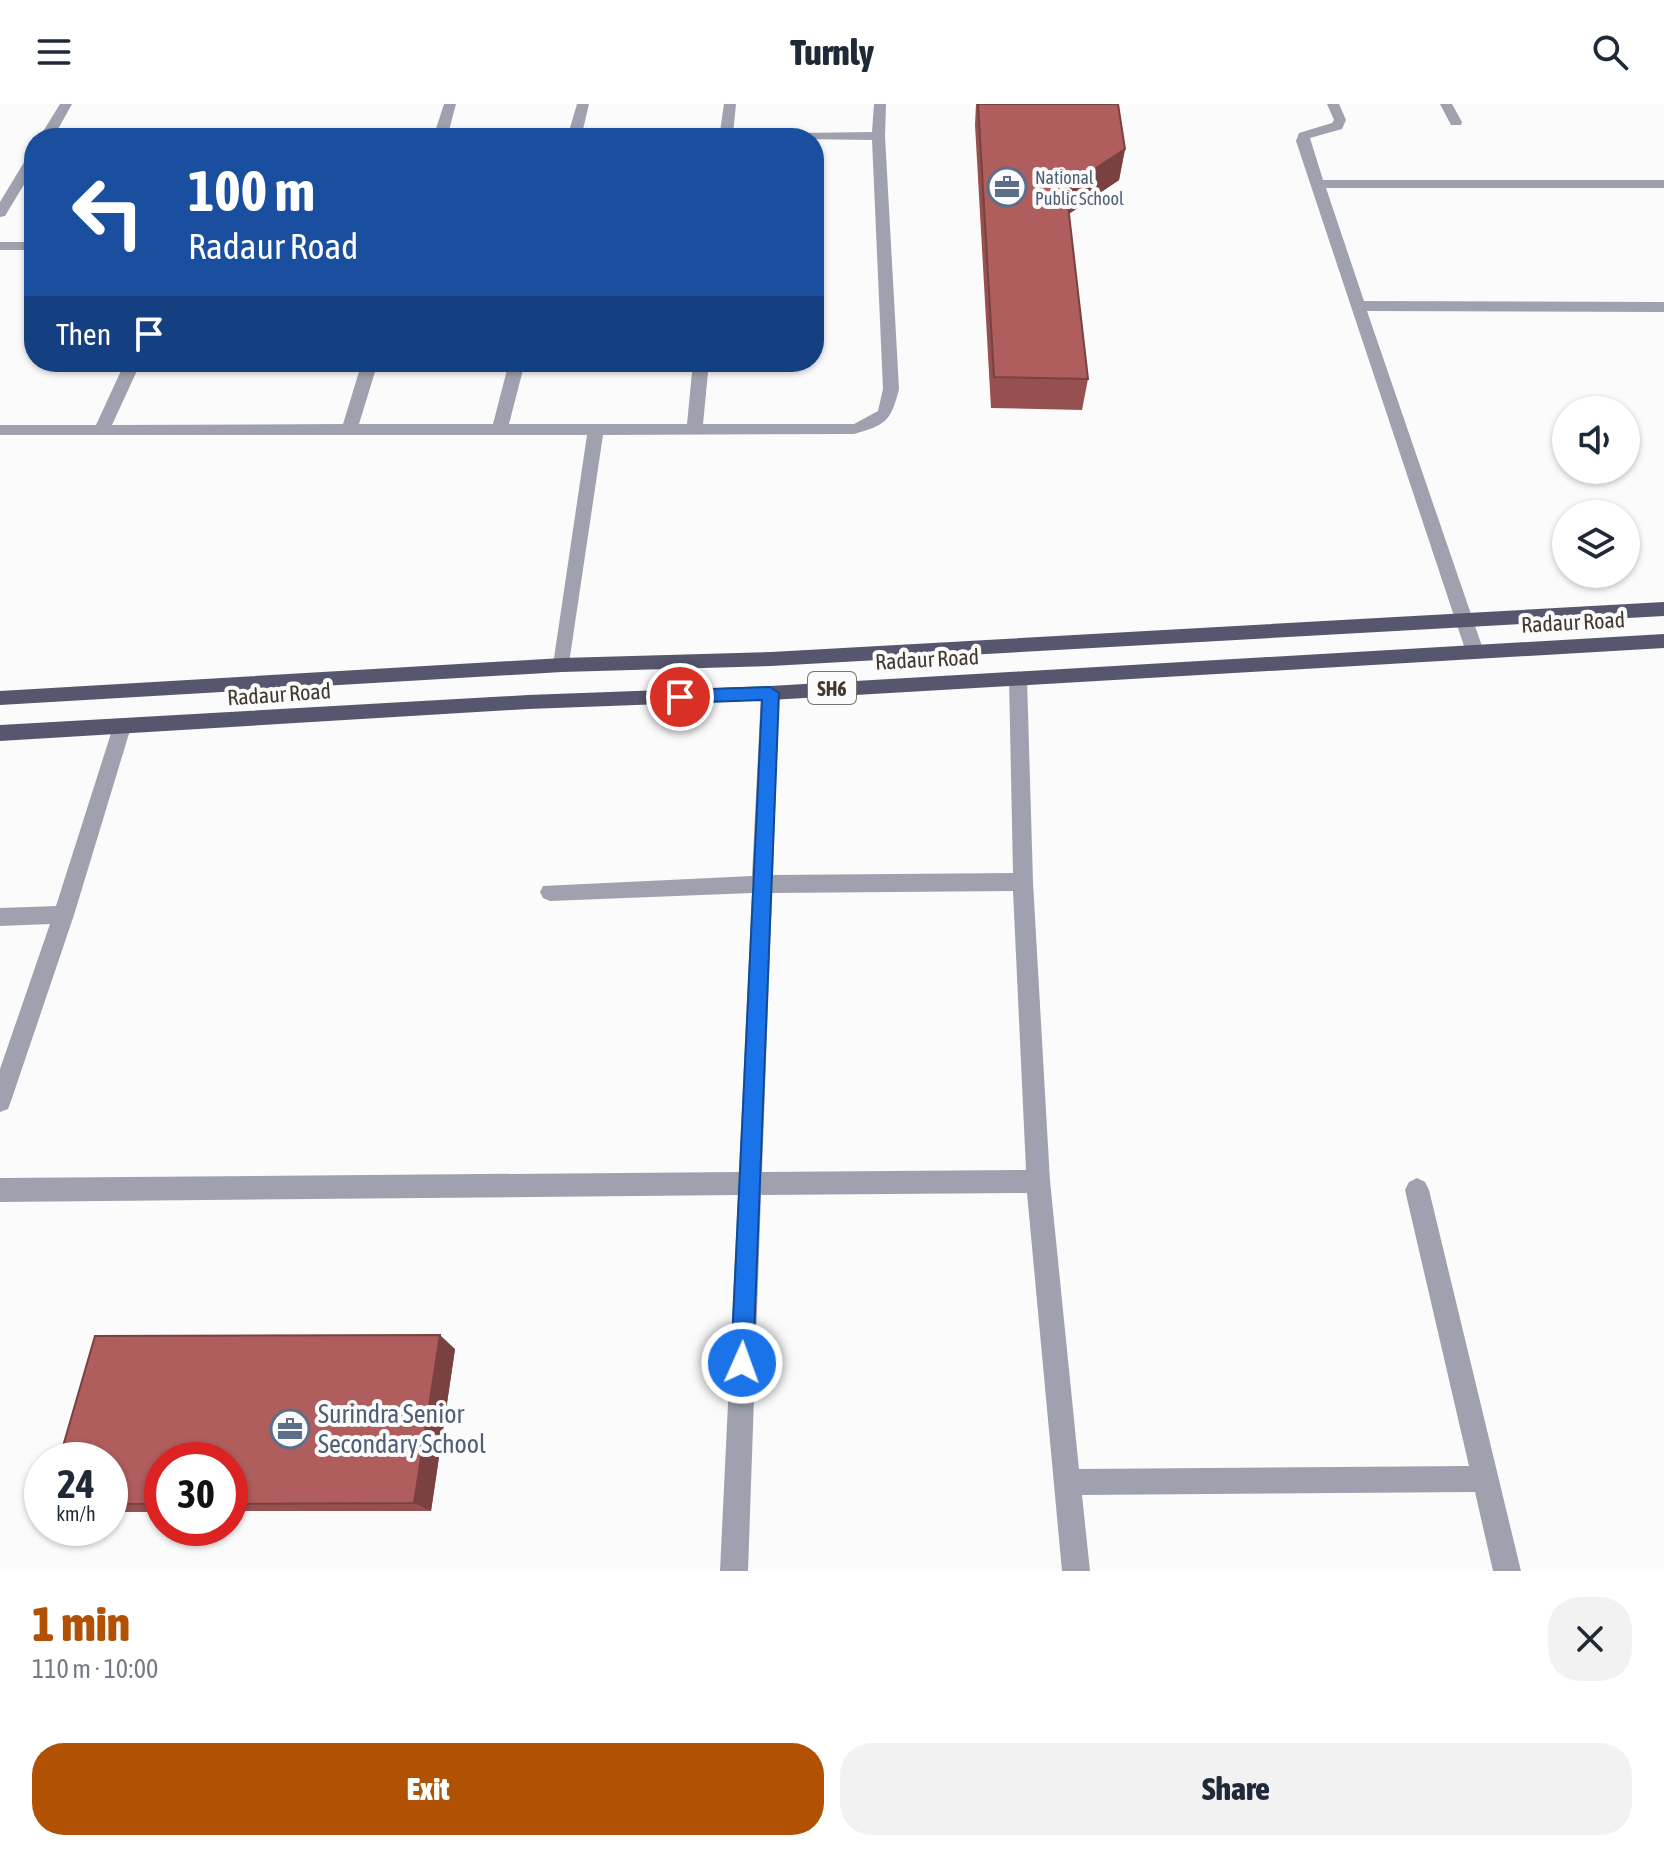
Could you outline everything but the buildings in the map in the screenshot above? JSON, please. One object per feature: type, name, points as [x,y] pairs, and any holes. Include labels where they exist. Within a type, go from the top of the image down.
[{"type":"main road","name":"Radaur Road","points":[[0,698],[562,665],[771,659],[1664,609]]},
{"type":"main road","name":"Radaur Road","points":[[0,733],[528,702],[770,693],[1664,641]]},
{"type":"street","points":[[52,128],[66,104]]},
{"type":"street","points":[[443,128],[450,104]]},
{"type":"street","points":[[577,128],[583,104]]},
{"type":"street","points":[[729,128],[730,104]]},
{"type":"street","points":[[0,430],[854,429],[871,424],[885,414],[891,389],[878,136],[880,104]]},
{"type":"street","points":[[1333,104],[1340,120],[1337,126],[1304,136],[1303,141],[1475,652]]},
{"type":"street","points":[[1446,104],[1456,122]]},
{"type":"street","points":[[824,137],[878,136]]},
{"type":"street","points":[[0,213],[24,173]]},
{"type":"street","points":[[1319,184],[1664,184]]},
{"type":"street","points":[[0,246],[24,246]]},
{"type":"street","points":[[1360,306],[1664,307]]},
{"type":"street","points":[[101,430],[128,372]]},
{"type":"street","points":[[349,430],[367,372]]},
{"type":"street","points":[[500,429],[514,372]]},
{"type":"street","points":[[694,429],[700,372]]},
{"type":"street","points":[[562,665],[596,429]]},
{"type":"street","points":[[1018,678],[1023,882],[1038,1181],[1076,1571]]},
{"type":"street","points":[[734,1571],[770,693]]},
{"type":"street","points":[[0,1101],[64,915],[122,727]]},
{"type":"street","points":[[550,892],[762,884],[1023,882]]},
{"type":"street","points":[[0,917],[64,915]]},
{"type":"street","points":[[0,1190],[1038,1181]]},
{"type":"street","points":[[1417,1190],[1507,1571]]},
{"type":"street","points":[[1067,1482],[1485,1479]]},
{"type":"place","name":"National Public School","points":[[1007,187]]},
{"type":"place","name":"Surindra Senior Secondary School","points":[[290,1429]]},
{"type":"route","points":[[680,697],[770,693],[742,1363]]}]
